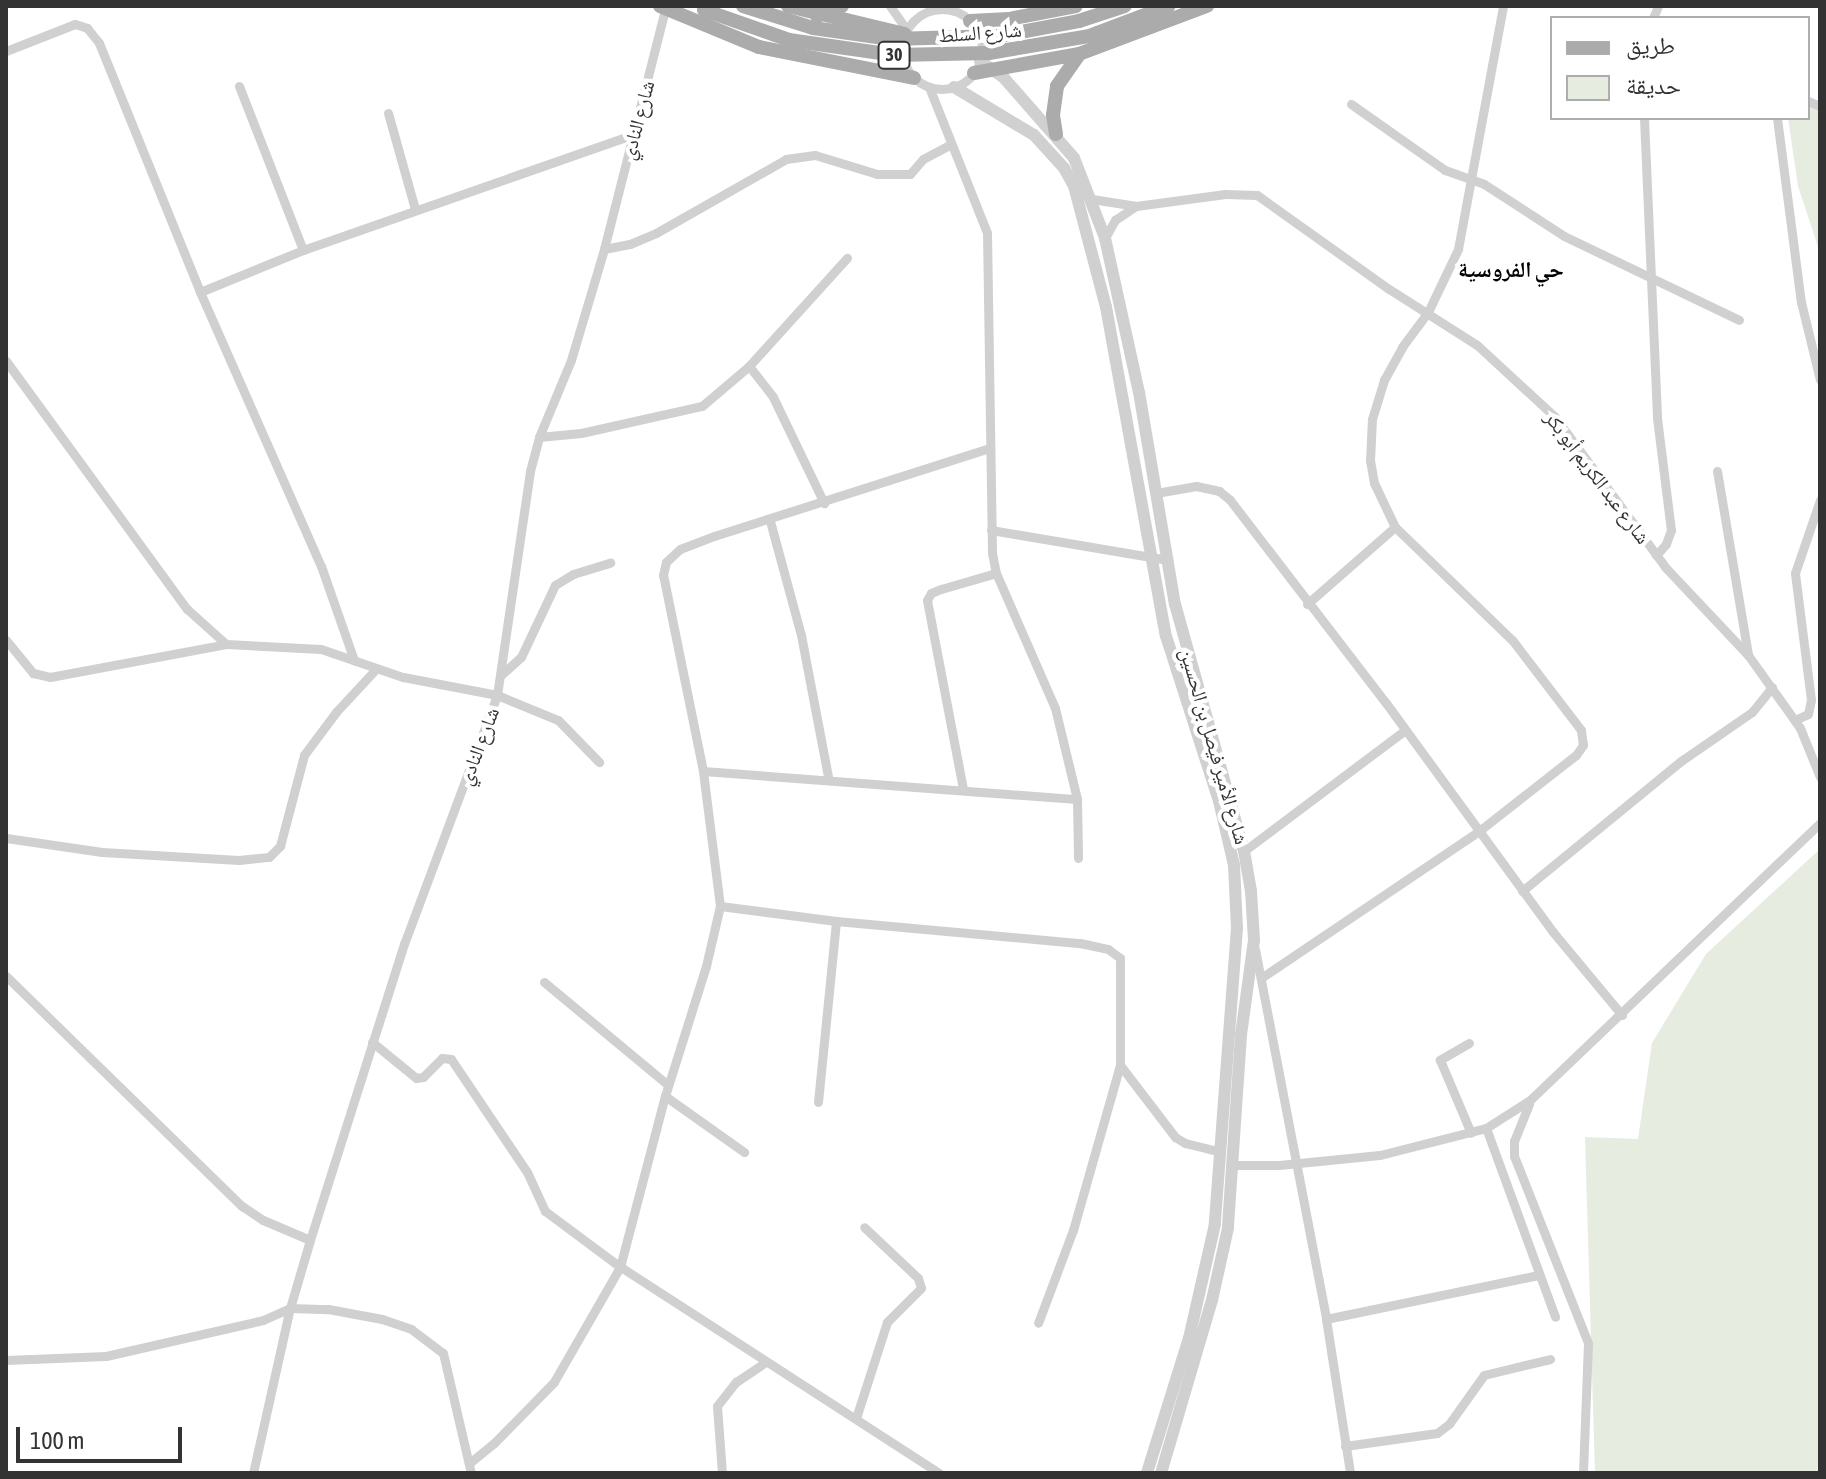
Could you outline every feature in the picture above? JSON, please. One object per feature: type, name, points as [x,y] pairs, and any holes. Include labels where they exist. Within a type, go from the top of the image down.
[{"type":"main road","name":"شارع السلط","points":[[743,6],[829,31],[915,39],[1027,32],[1079,21],[1125,6]]},
{"type":"main road","points":[[788,6],[817,16],[906,32]]},
{"type":"main road","points":[[817,16],[842,6]]},
{"type":"main road","points":[[970,21],[1009,19],[1076,6]]},
{"type":"main road","name":"شارع السلط","points":[[701,8],[809,44],[870,53],[923,56],[998,52],[1061,43],[1107,30],[1169,6]]},
{"type":"main road","points":[[977,67],[996,71],[1079,54],[1207,6]]},
{"type":"main road","points":[[662,8],[759,47],[914,78]]},
{"type":"main road","points":[[1056,134],[1053,115],[1057,86],[1079,54]]},
{"type":"street","points":[[890,6],[906,32]]},
{"type":"street","points":[[1261,978],[1479,831],[1576,755],[1584,738],[1513,641],[1395,527],[1374,483],[1370,461],[1372,419],[1393,362],[1428,312],[1458,249],[1503,6]]},
{"type":"street","name":"شارع النادي","points":[[253,1473],[290,1308],[372,1042],[428,875],[497,695],[530,471],[539,437],[571,360],[604,249],[662,8]]},
{"type":"street","points":[[935,8],[957,12],[970,21],[981,43],[977,67],[954,87],[929,87],[914,78],[902,55],[906,32],[917,18],[935,8]]},
{"type":"street","points":[[6,51],[75,24],[95,36],[174,220],[200,292],[321,566],[354,660]]},
{"type":"street","name":"شارع الأمير فيصل بن الحسين","points":[[996,71],[1056,134],[1074,158],[1105,238],[1192,670],[1244,851],[1254,940],[1241,1035],[1234,1165],[1219,1271],[1161,1473]]},
{"type":"street","points":[[239,86],[303,250]]},
{"type":"street","points":[[929,87],[981,213],[988,243],[991,530],[996,573],[1051,695],[1077,799],[1078,858]]},
{"type":"street","name":"شارع الأمير فيصل بن الحسين","points":[[954,87],[1034,135],[1064,168],[1074,186],[1106,307],[1166,636],[1215,788],[1234,865],[1237,928],[1209,1258],[1147,1473]]},
{"type":"street","points":[[1351,104],[1437,165],[1498,192],[1545,225],[1651,280],[1739,320]]},
{"type":"street","points":[[388,113],[415,209]]},
{"type":"street","points":[[1644,120],[1657,418],[1671,530],[1666,544],[1656,555]]},
{"type":"street","points":[[1777,120],[1801,302],[1820,380]]},
{"type":"street","points":[[200,292],[415,209],[632,135]]},
{"type":"street","points":[[604,249],[630,244],[656,233],[786,159],[815,155],[877,174],[910,174],[923,159],[951,144]]},
{"type":"street","name":"شارع عبد الكريم أبو بكر","points":[[1092,199],[1136,206],[1225,194],[1257,195],[1389,289],[1477,345],[1555,417],[1656,555],[1748,655],[1795,720],[1820,777]]},
{"type":"street","points":[[1105,238],[1115,220],[1136,206]]},
{"type":"street","points":[[539,437],[581,433],[702,406],[749,366],[847,258]]},
{"type":"street","points":[[6,361],[187,609],[226,644]]},
{"type":"street","points":[[749,366],[773,397],[824,503]]},
{"type":"street","points":[[470,1468],[554,1382],[620,1267],[668,1085],[706,966],[720,906],[703,771],[663,569],[671,555],[680,549],[990,448]]},
{"type":"street","points":[[1717,471],[1748,655]]},
{"type":"street","points":[[1156,493],[1196,486],[1219,491],[1230,500],[1405,730],[1522,891],[1622,1015]]},
{"type":"street","points":[[1795,720],[1808,714],[1811,700],[1795,573],[1820,500]]},
{"type":"street","points":[[770,521],[801,635],[828,777]]},
{"type":"street","points":[[1307,604],[1395,527]]},
{"type":"street","points":[[991,530],[1168,560]]},
{"type":"street","points":[[501,675],[521,657],[555,585],[573,574],[610,563]]},
{"type":"street","points":[[963,789],[927,600],[931,593],[941,589],[996,573]]},
{"type":"street","points":[[6,640],[11,653],[33,673],[50,677],[226,644],[300,647],[354,660],[376,669],[497,695],[558,720],[599,762]]},
{"type":"street","points":[[6,838],[102,852],[239,860],[269,857],[280,846],[304,755],[323,728],[376,669]]},
{"type":"street","points":[[1522,891],[1681,761],[1752,712],[1772,687]]},
{"type":"street","points":[[1244,851],[1405,730]]},
{"type":"street","points":[[703,771],[828,777],[1077,799]]},
{"type":"street","points":[[1234,1165],[1294,1164],[1380,1155],[1486,1128],[1530,1100],[1820,823]]},
{"type":"street","points":[[720,906],[836,921],[1080,943],[1108,949],[1122,962],[1120,1065],[1073,1230],[1038,1323]]},
{"type":"street","points":[[818,1102],[836,921]]},
{"type":"street","points":[[1254,940],[1294,1164],[1326,1319],[1350,1473]]},
{"type":"street","points":[[6,976],[242,1206],[263,1220],[310,1240]]},
{"type":"street","points":[[544,982],[668,1085]]},
{"type":"street","points":[[372,1042],[416,1078],[427,1074],[442,1058],[451,1059],[527,1172],[545,1211],[620,1267],[939,1473]]},
{"type":"street","points":[[1469,1043],[1440,1060],[1471,1133]]},
{"type":"street","points":[[1120,1065],[1175,1137],[1185,1143],[1220,1152]]},
{"type":"street","points":[[665,1096],[744,1152]]},
{"type":"street","points":[[1530,1100],[1514,1141],[1519,1169],[1588,1343],[1583,1473]]},
{"type":"street","points":[[1221,1128],[1235,1129]]},
{"type":"street","points":[[1486,1128],[1555,1317]]},
{"type":"street","points":[[1504,1178],[1519,1169]]},
{"type":"street","points":[[856,1418],[887,1322],[921,1288],[918,1278],[864,1227]]},
{"type":"street","points":[[1326,1319],[1539,1275]]},
{"type":"street","points":[[6,1360],[106,1356],[263,1320],[290,1308],[328,1309],[382,1319],[411,1329],[434,1344],[446,1362],[470,1468]]},
{"type":"street","points":[[1345,1446],[1437,1433],[1449,1424],[1484,1375],[1550,1359]]},
{"type":"street","points":[[722,1473],[717,1406],[736,1382],[766,1362]]},
{"type":"green space","points":[[1810,106],[1820,108],[1820,253],[1798,186],[1788,120],[1810,120]]},
{"type":"green space","points":[[1820,849],[1820,1473],[1595,1473],[1585,1137],[1638,1139],[1652,1043],[1706,954]]},
{"type":"district","name":"حي الفروسية","points":[[1511,270]]}]
